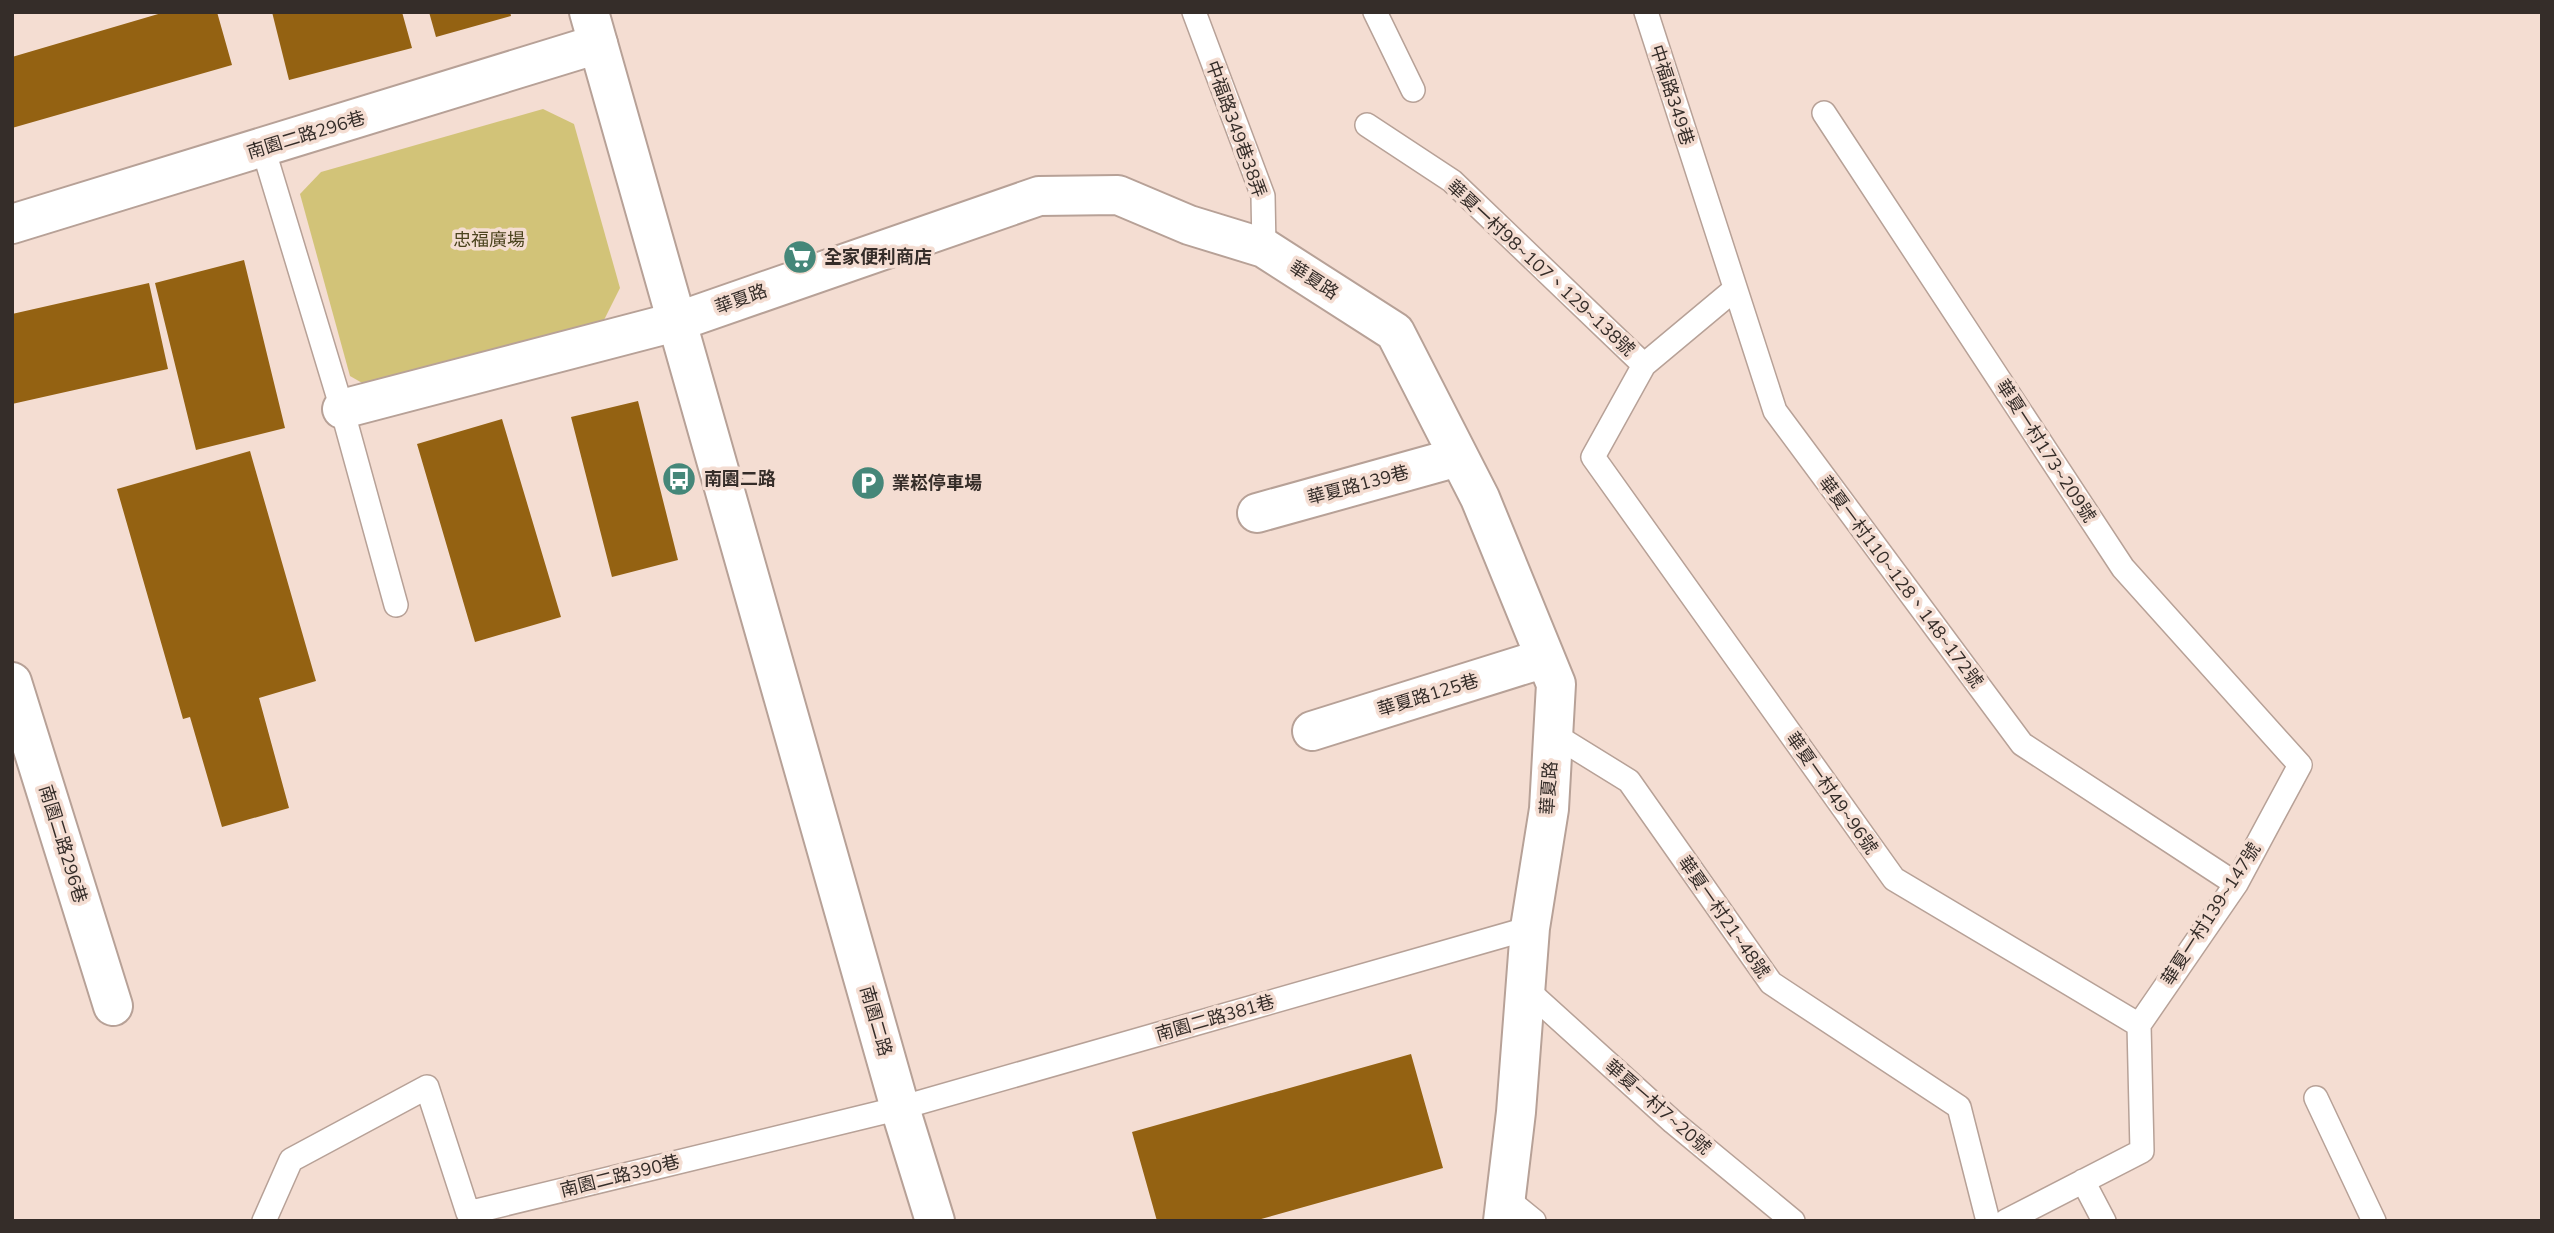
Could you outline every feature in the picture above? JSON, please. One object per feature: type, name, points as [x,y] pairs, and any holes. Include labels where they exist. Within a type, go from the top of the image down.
[{"type":"street","name":"南園二路296巷","points":[[12,224],[263,148],[594,28]]},
{"type":"street","name":"南園二路","points":[[594,28],[900,1108],[935,1221]]},
{"type":"street","name":"華夏路","points":[[342,409],[679,321],[1039,196],[1118,195],[1189,225],[1264,248],[1395,331],[1480,498],[1556,684],[1549,809],[1530,928],[1514,1213]]},
{"type":"street","name":"華夏路139巷","points":[[1257,513],[1458,457]]},
{"type":"street","name":"華夏路125巷","points":[[1312,731],[1545,658]]},
{"type":"street","name":"南園二路296巷","points":[[12,682],[113,1006]]},
{"type":"lane","name":"中福路349巷38弄","points":[[1194,12],[1263,196],[1264,248]]},
{"type":"lane","points":[[1375,12],[1413,90]]},
{"type":"lane","name":"中福路349巷","points":[[1646,12],[1699,178]]},
{"type":"lane","name":"華夏一村173~209號","points":[[1824,113],[2123,568],[2301,765]]},
{"type":"lane","name":"華夏一村98~107、129~138號","points":[[1367,125],[1452,181],[1644,365]]},
{"type":"lane","points":[[263,148],[342,409],[396,605]]},
{"type":"lane","name":"華夏一村110~128、148~172號","points":[[1699,178],[1775,411],[2022,744],[2236,884]]},
{"type":"lane","points":[[1644,365],[1735,289]]},
{"type":"lane","name":"華夏一村49~96號","points":[[1644,365],[1593,457],[1894,879],[2139,1025]]},
{"type":"lane","name":"華夏一村21~48號","points":[[1553,734],[1629,781],[1771,984],[1959,1107],[1988,1221]]},
{"type":"lane","name":"華夏一村139~147號","points":[[2139,1025],[2236,884],[2301,765]]},
{"type":"lane","name":"南園二路381巷","points":[[900,1108],[1530,928]]},
{"type":"lane","name":"華夏一村7~20號","points":[[1526,989],[1673,1122],[1793,1221]]},
{"type":"lane","points":[[2006,1221],[2142,1151],[2139,1025]]},
{"type":"lane","name":"南園二路390巷","points":[[264,1221],[291,1160],[427,1087],[468,1213],[900,1108]]},
{"type":"lane","points":[[2316,1098],[2374,1221]]},
{"type":"lane","points":[[2083,1181],[2104,1221]]},
{"type":"green space","name":"忠福廣場","points":[[543,109],[574,124],[620,288],[603,322],[371,388],[350,376],[300,194],[321,172]]},
{"type":"building","points":[[165,12],[217,12],[232,65],[12,128],[12,57]]},
{"type":"building","points":[[272,12],[402,12],[412,48],[289,80]]},
{"type":"building","points":[[429,12],[510,12],[511,16],[436,37]]},
{"type":"building","points":[[244,260],[285,428],[196,450],[155,283]]},
{"type":"building","points":[[149,283],[168,369],[12,404],[12,314]]},
{"type":"building","points":[[638,401],[678,560],[612,577],[571,417]]},
{"type":"building","points":[[502,419],[561,617],[475,642],[417,444]]},
{"type":"building","points":[[250,451],[316,681],[259,698],[289,808],[222,827],[190,717],[183,719],[117,489]]},
{"type":"building","points":[[1411,1054],[1443,1168],[1254,1221],[1157,1221],[1132,1132]]},
{"type":"place","name":"全家便利商店","points":[[800,257]]},
{"type":"place","name":"南園二路","points":[[679,479]]},
{"type":"place","name":"業崧停車場","points":[[868,483]]}]
